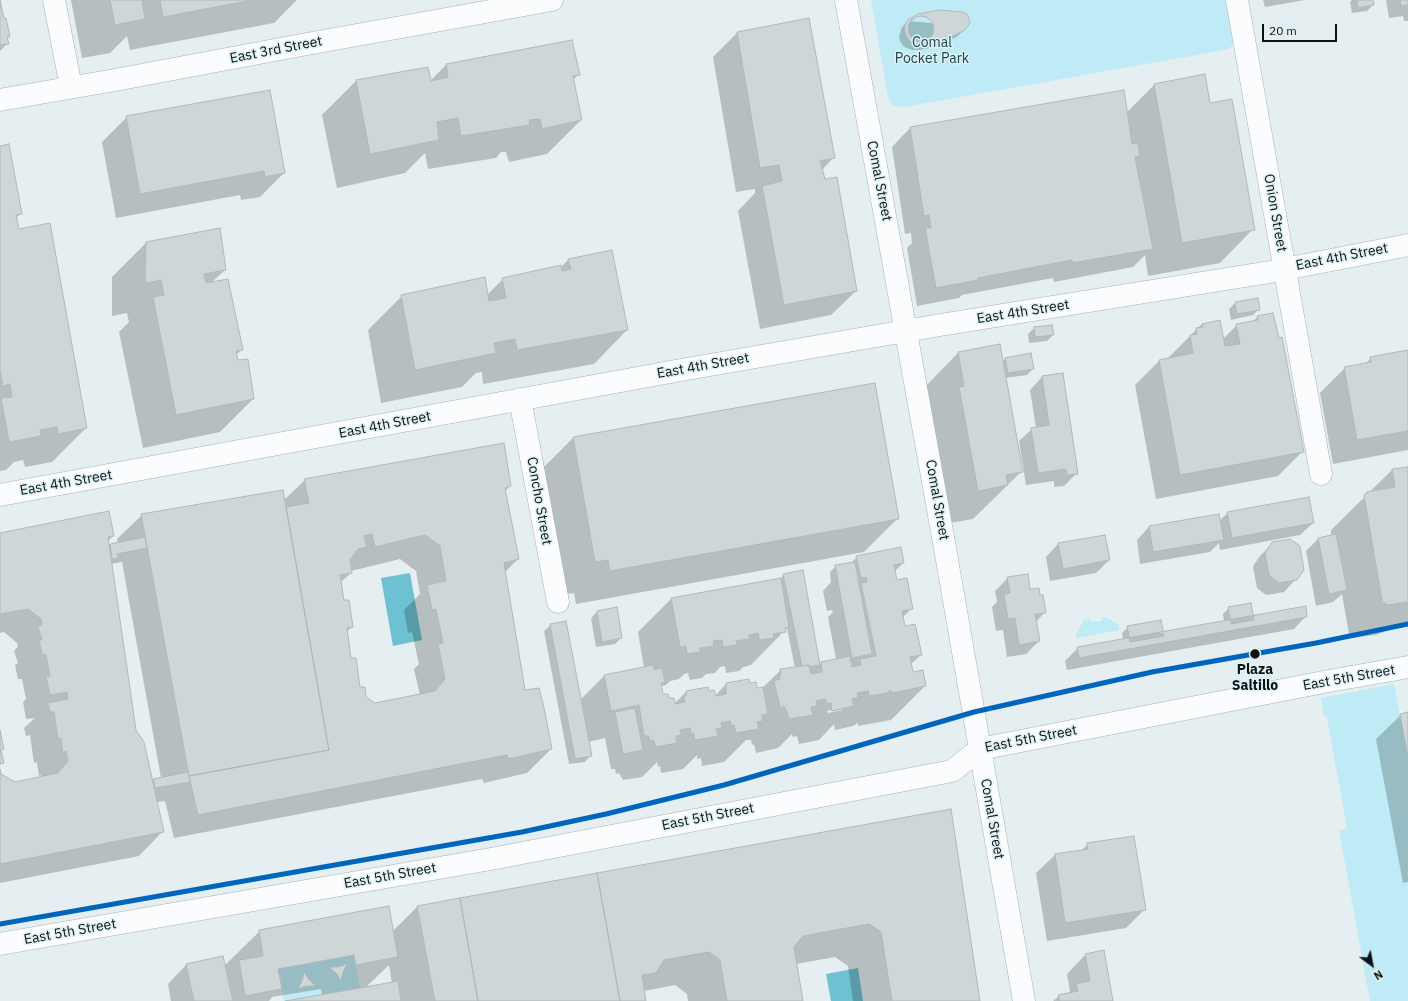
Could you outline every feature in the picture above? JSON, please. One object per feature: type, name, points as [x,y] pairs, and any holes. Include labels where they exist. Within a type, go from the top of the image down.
[{"type":"street","points":[[54,0],[71,87]]},
{"type":"street","name":"East 3rd Street","points":[[0,100],[552,0]]},
{"type":"street","name":"Comal Street","points":[[846,0],[907,331],[1024,1001]]},
{"type":"street","name":"Onion Street","points":[[1237,0],[1321,474]]},
{"type":"street","name":"East 4th Street","points":[[0,495],[520,399],[907,331],[1284,268],[1408,245]]},
{"type":"street","name":"Concho Street","points":[[520,399],[558,602]]},
{"type":"street","name":"East 5th Street","points":[[0,944],[491,859],[952,771],[980,749],[1342,678],[1408,667]]},
{"type":"green space","name":"Comal Pocket Park","points":[[871,0],[1227,0],[1234,43],[1230,48],[1219,51],[904,107],[894,106],[889,101]]},
{"type":"green space","points":[[1102,617],[1106,617],[1119,625],[1119,630],[1077,638],[1076,634],[1084,620],[1090,619],[1091,622],[1102,621]]},
{"type":"green space","points":[[1394,684],[1408,757],[1408,1001],[1370,1001],[1339,830],[1347,828],[1327,717],[1324,717],[1321,698]]},
{"type":"green space","points":[[354,955],[360,988],[284,1001],[278,969]]},
{"type":"water","points":[[410,573],[422,640],[393,646],[381,578]]},
{"type":"water","points":[[858,968],[863,1001],[831,1001],[826,974]]},
{"type":"building","points":[[0,0],[10,37],[7,37],[9,44],[0,45]]},
{"type":"building","points":[[110,0],[142,0],[145,19],[115,25]]},
{"type":"building","points":[[160,0],[253,0],[163,17]]},
{"type":"building","points":[[1357,0],[1373,0],[1374,5],[1358,8]]},
{"type":"building","points":[[1400,0],[1408,0],[1408,5],[1401,6]]},
{"type":"building","points":[[940,10],[962,12],[967,14],[970,21],[968,26],[965,30],[947,39],[927,45],[918,45],[910,41],[905,31],[905,26],[908,20],[918,14]]},
{"type":"building","points":[[921,16],[930,20],[934,29],[930,38],[921,42],[912,38],[908,29],[912,20]]},
{"type":"building","points":[[809,18],[835,158],[820,161],[825,179],[837,177],[857,291],[784,305],[762,186],[782,181],[779,165],[760,168],[737,32]]},
{"type":"building","points":[[572,40],[580,75],[573,76],[582,120],[542,129],[540,119],[529,120],[530,125],[461,136],[458,118],[437,122],[439,140],[370,154],[356,80],[428,67],[431,81],[448,77],[446,64]]},
{"type":"building","points":[[1205,74],[1210,103],[1232,99],[1255,230],[1182,243],[1154,84]]},
{"type":"building","points":[[270,90],[285,173],[265,177],[264,171],[140,194],[126,116]]},
{"type":"building","points":[[1124,90],[1132,144],[1138,143],[1140,156],[1135,157],[1153,249],[1072,263],[1072,260],[978,278],[978,280],[936,288],[925,228],[931,228],[929,215],[924,216],[910,127]]},
{"type":"building","points":[[9,144],[22,214],[16,215],[19,229],[50,223],[87,428],[58,434],[57,427],[40,430],[41,436],[9,442],[1,398],[12,397],[10,384],[3,386],[0,371],[0,146]]},
{"type":"building","points":[[220,228],[226,270],[204,274],[206,283],[228,279],[243,350],[236,351],[238,360],[248,359],[254,399],[176,415],[153,297],[164,295],[161,280],[145,283],[146,242]]},
{"type":"building","points":[[612,250],[628,330],[517,350],[515,339],[494,343],[496,353],[415,370],[401,295],[485,277],[489,301],[506,298],[502,278],[561,265],[562,271],[571,269],[568,259]]},
{"type":"building","points":[[1258,298],[1260,310],[1237,314],[1235,302]]},
{"type":"building","points":[[1273,313],[1279,338],[1282,337],[1304,452],[1180,475],[1159,360],[1193,353],[1190,335],[1197,334],[1196,328],[1203,327],[1202,324],[1220,320],[1225,346],[1240,344],[1236,324],[1258,320],[1257,316]]},
{"type":"building","points":[[1052,325],[1054,335],[1035,337],[1034,327]]},
{"type":"building","points":[[1000,344],[1023,472],[1006,475],[1008,485],[978,491],[959,387],[964,386],[958,352]]},
{"type":"building","points":[[1408,350],[1408,431],[1357,440],[1344,367],[1371,362],[1370,357]]},
{"type":"building","points":[[1031,353],[1034,369],[1008,373],[1005,358]]},
{"type":"building","points":[[1063,373],[1078,474],[1067,475],[1066,469],[1038,473],[1031,428],[1049,425],[1042,376]]},
{"type":"building","points":[[875,383],[899,519],[610,571],[608,560],[595,562],[573,437]]},
{"type":"building","points":[[504,443],[511,486],[505,488],[519,559],[504,563],[525,690],[539,688],[552,749],[508,759],[507,755],[198,815],[189,776],[329,750],[286,507],[309,503],[304,479]],"holes":[[[372,534],[375,547],[425,535],[440,546],[446,581],[427,585],[432,610],[436,609],[443,643],[438,644],[445,679],[435,691],[375,703],[366,697],[365,687],[360,687],[356,658],[351,658],[347,628],[353,627],[349,600],[344,600],[340,575],[352,573],[350,560],[358,549],[367,547],[364,536]]]},
{"type":"building","points":[[1408,467],[1408,602],[1387,605],[1382,601],[1364,495],[1367,492],[1395,487],[1392,469]]},
{"type":"building","points":[[283,490],[329,750],[189,776],[141,514]]},
{"type":"building","points":[[1309,497],[1314,523],[1232,538],[1227,512]]},
{"type":"building","points":[[109,511],[114,536],[108,537],[136,730],[144,742],[164,832],[0,864],[0,769],[1,774],[15,782],[58,773],[68,761],[66,751],[63,753],[61,738],[58,739],[54,712],[50,712],[48,703],[68,699],[67,692],[50,695],[46,677],[50,676],[46,655],[42,655],[39,640],[42,640],[38,626],[42,625],[41,619],[28,609],[0,614],[0,533]]},
{"type":"building","points":[[1219,514],[1224,540],[1153,552],[1149,526]]},
{"type":"building","points":[[1336,534],[1347,590],[1329,594],[1318,538]]},
{"type":"building","points":[[1105,535],[1110,560],[1063,569],[1058,543]]},
{"type":"building","points":[[145,537],[147,548],[117,554],[118,558],[112,559],[110,544]]},
{"type":"building","points":[[1290,539],[1300,546],[1304,570],[1297,580],[1279,583],[1269,575],[1265,553],[1272,542]]},
{"type":"building","points":[[901,547],[904,563],[894,565],[897,580],[907,578],[913,609],[902,611],[905,626],[915,624],[922,655],[910,657],[913,672],[923,670],[926,686],[892,693],[891,690],[887,693],[869,696],[868,691],[857,693],[858,698],[852,699],[854,706],[832,711],[831,703],[827,704],[825,699],[816,701],[817,706],[811,707],[813,715],[789,719],[785,707],[780,707],[774,681],[780,679],[780,669],[809,665],[811,674],[822,672],[821,662],[850,656],[852,667],[861,665],[860,659],[876,656],[861,583],[867,582],[866,577],[861,578],[856,556]]},
{"type":"building","points":[[855,562],[872,654],[852,658],[835,565]]},
{"type":"building","points":[[803,570],[820,665],[809,667],[809,665],[802,666],[783,574]]},
{"type":"building","points":[[1028,574],[1030,589],[1039,588],[1040,595],[1043,595],[1046,613],[1035,614],[1040,641],[1019,645],[1015,618],[1008,619],[1004,594],[1010,593],[1007,577]]},
{"type":"building","points":[[781,578],[789,627],[785,628],[786,632],[773,634],[774,638],[759,640],[758,633],[749,635],[749,639],[736,641],[737,645],[723,647],[722,640],[713,641],[714,646],[700,648],[700,652],[687,654],[686,646],[680,647],[671,598]]},
{"type":"building","points":[[1251,603],[1254,620],[1231,624],[1228,607]]},
{"type":"building","points":[[1306,606],[1307,617],[1079,658],[1077,647]]},
{"type":"building","points":[[617,607],[622,638],[602,642],[597,611]]},
{"type":"building","points":[[1161,620],[1164,636],[1130,642],[1127,626]]},
{"type":"building","points":[[566,621],[592,756],[575,759],[550,624]]},
{"type":"building","points":[[653,665],[654,670],[662,668],[665,682],[661,683],[663,694],[668,694],[669,698],[674,698],[675,704],[685,702],[684,696],[686,696],[686,691],[708,687],[709,691],[714,690],[716,696],[726,694],[726,683],[749,679],[750,683],[756,682],[757,688],[763,687],[768,714],[762,715],[763,721],[757,722],[759,729],[736,733],[734,725],[731,726],[730,721],[721,723],[722,728],[716,729],[718,736],[695,740],[693,733],[691,734],[690,728],[680,730],[681,735],[676,736],[677,743],[656,747],[653,740],[649,741],[649,736],[644,736],[639,705],[611,711],[604,675]]},
{"type":"building","points":[[635,708],[643,750],[623,754],[615,712]]},
{"type":"building","points":[[1408,712],[1408,757],[1400,714]]},
{"type":"building","points":[[0,730],[4,749],[1,750],[4,763],[0,764]]},
{"type":"building","points":[[188,772],[190,782],[155,788],[153,779]]},
{"type":"building","points":[[951,809],[980,1001],[892,1001],[881,932],[869,924],[803,936],[794,947],[803,1001],[727,1001],[720,960],[709,952],[664,960],[656,973],[642,975],[646,1001],[620,1001],[597,873]]},
{"type":"building","points":[[1134,836],[1146,910],[1065,923],[1055,854],[1088,849],[1087,843]]},
{"type":"building","points":[[597,873],[620,1001],[478,1001],[460,898]]},
{"type":"building","points":[[460,898],[478,1001],[435,1001],[417,906]]},
{"type":"building","points":[[389,906],[398,957],[356,965],[354,955],[278,969],[282,989],[245,996],[239,960],[263,956],[259,930]]},
{"type":"building","points":[[1104,950],[1113,1001],[1060,1001],[1058,995],[1078,991],[1076,984],[1090,981],[1085,954]]},
{"type":"building","points":[[223,956],[233,1001],[194,1001],[186,964]]},
{"type":"building","points":[[347,964],[341,981],[336,973],[329,967],[338,967]]},
{"type":"building","points":[[304,972],[309,980],[316,986],[306,986],[298,989]]},
{"type":"building","points":[[398,981],[401,1001],[285,1001],[360,988]]},
{"type":"transit line","points":[[0,924],[522,832],[606,814],[724,785],[974,712],[1152,672],[1316,643],[1408,624]]},
{"type":"place","name":"Plaza Saltillo","points":[[1255,654]]}]
